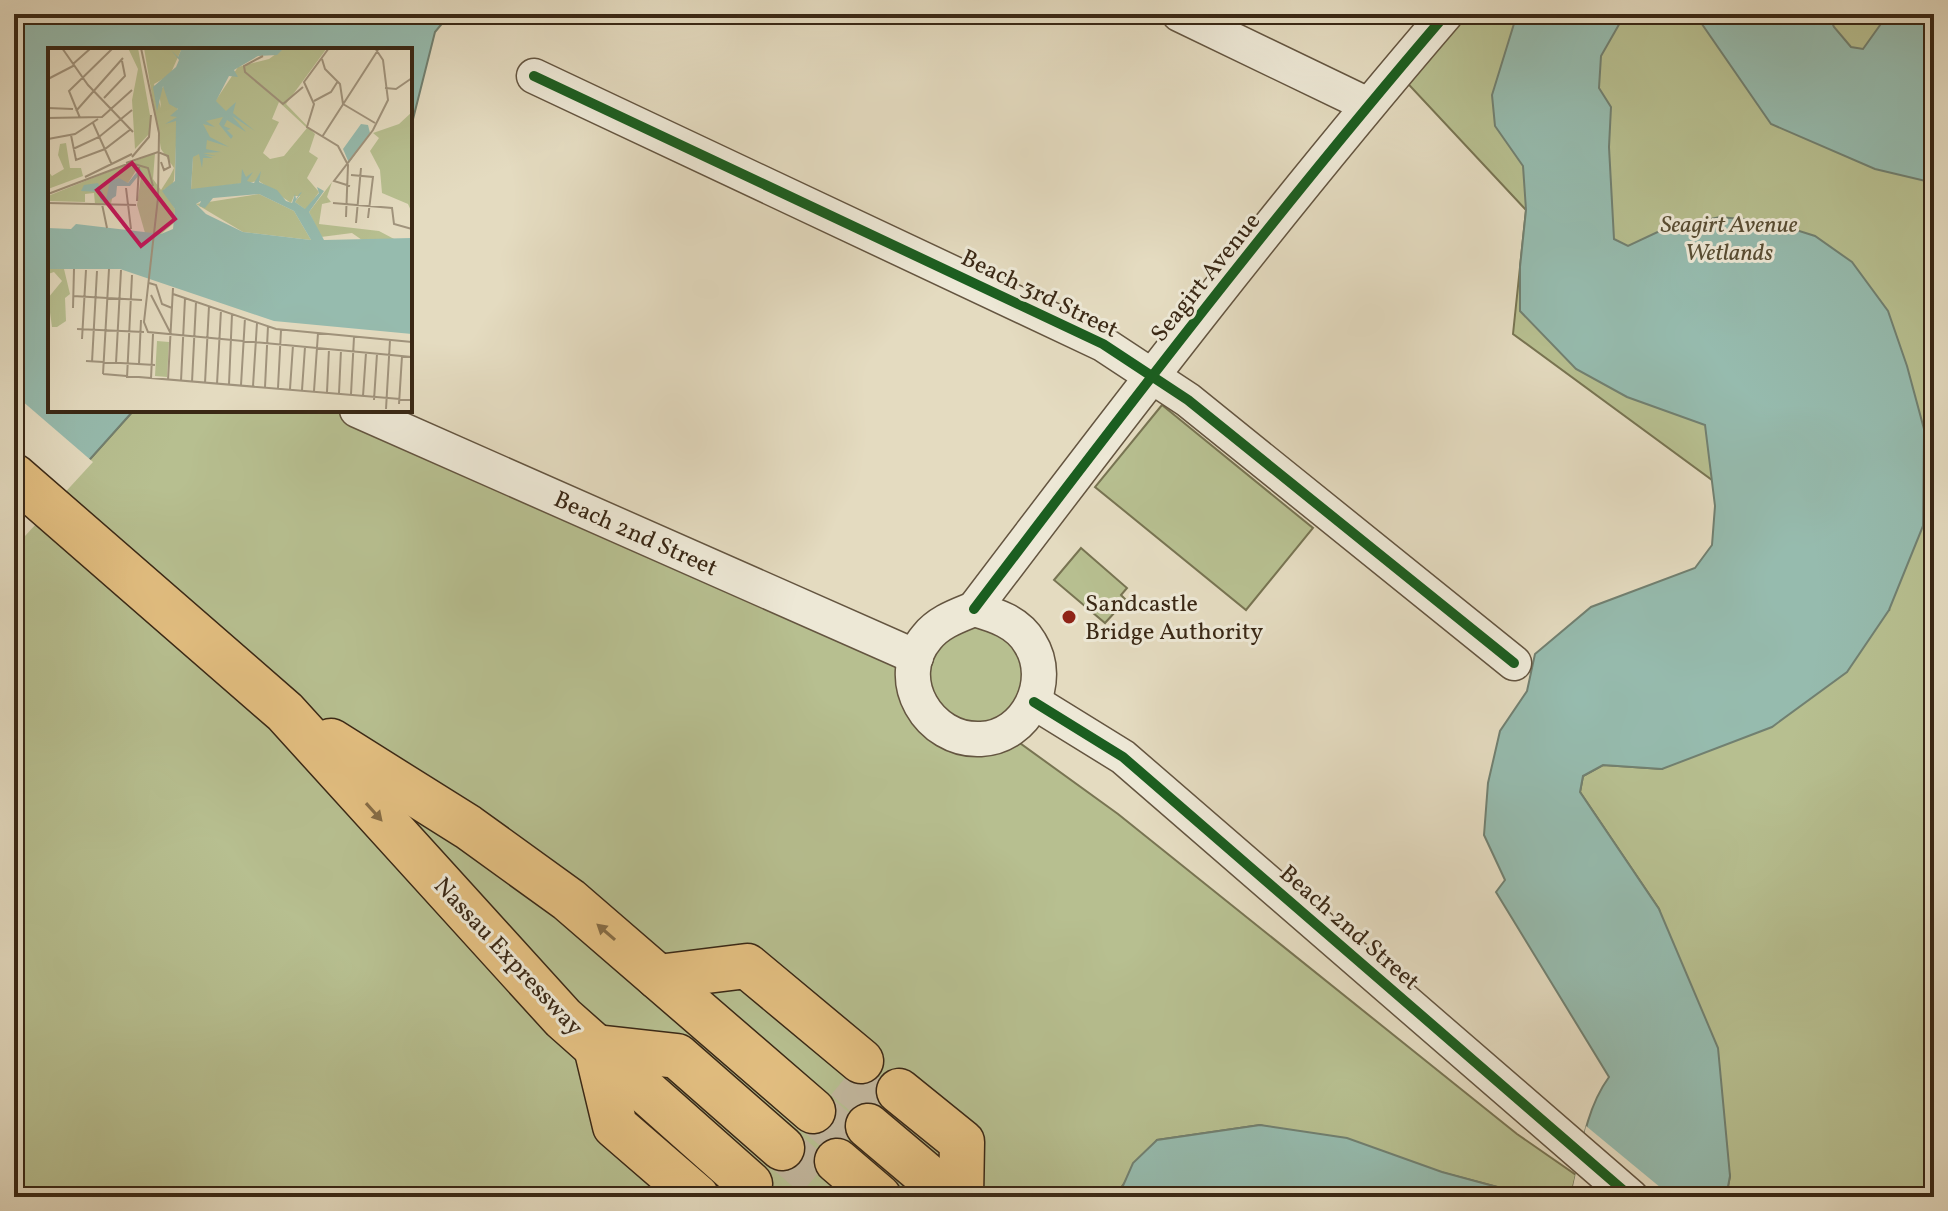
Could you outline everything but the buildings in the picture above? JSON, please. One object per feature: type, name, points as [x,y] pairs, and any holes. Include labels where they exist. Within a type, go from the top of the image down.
[{"type":"highway","name":"Nassau Expressway","points":[[14,476],[285,712],[563,1018],[596,1047],[798,1129]]},
{"type":"highway","name":"Nassau Expressway","points":[[285,712],[481,836],[569,900],[658,977],[798,1129]]},
{"type":"highway","points":[[658,977],[747,966],[798,1129]]},
{"type":"highway","points":[[596,1047],[600,1144],[662,1197]]},
{"type":"highway","points":[[596,1047],[615,1126],[697,1197]]},
{"type":"highway","points":[[857,1144],[962,1142],[961,1197]]},
{"type":"highway","points":[[857,1144],[879,1197]]},
{"type":"highway","points":[[857,1144],[913,1197]]},
{"type":"highway","points":[[857,1144],[932,1180],[940,1197]]},
{"type":"highway","points":[[857,1144],[947,1162],[953,1197]]},
{"type":"street","points":[[1179,14],[1368,105]]},
{"type":"street","name":"Seagirt Avenue","points":[[974,609],[1151,376],[1368,105],[1446,14]]},
{"type":"street","name":"Beach 3rd Street","points":[[534,76],[1103,344],[1188,400],[1514,663]]},
{"type":"street","name":"Beach 2nd Street","points":[[362,412],[916,657]]},
{"type":"street","points":[[974,609],[1017,627],[1030,643],[1038,661],[1039,682],[1034,702],[1022,719],[1005,732],[985,739],[964,739],[944,731],[927,717],[917,699],[912,678],[916,657],[925,638],[940,624],[974,609]]},
{"type":"street","name":"Beach 2nd Street","points":[[1034,702],[1123,757],[1631,1197]]},
{"type":"green space","name":"Seagirt Avenue Wetlands","points":[[1447,14],[1934,14],[1934,1197],[1726,1197],[1730,1176],[1659,909],[1580,792],[1583,776],[1603,765],[1662,769],[1889,610],[1513,334],[1526,210],[1397,72]]},
{"type":"green space","points":[[1162,405],[1313,528],[1246,610],[1095,487]]},
{"type":"green space","points":[[132,412],[374,412],[916,657],[979,612],[1038,661],[1006,733],[1118,814],[1517,1134],[1576,1175],[1572,1191],[1509,1190],[1260,1125],[1157,1140],[1117,1193],[1118,1197],[29,1197],[14,1181],[14,544]]},
{"type":"green space","points":[[1081,548],[1127,588],[1121,595],[1126,600],[1105,623],[1054,580]]},
{"type":"water","points":[[14,14],[450,14],[435,32],[412,123],[412,48],[48,48],[48,412],[132,412],[14,544]]},
{"type":"water","points":[[1517,14],[1625,14],[1601,56],[1599,88],[1611,107],[1609,147],[1614,239],[1628,246],[1664,229],[1720,217],[1771,222],[1815,236],[1852,262],[1888,311],[1924,429],[1923,526],[1889,610],[1847,672],[1772,727],[1662,769],[1603,765],[1583,776],[1580,792],[1659,909],[1718,1048],[1730,1176],[1726,1197],[1118,1197],[1133,1163],[1157,1140],[1260,1125],[1347,1138],[1442,1172],[1508,1190],[1573,1191],[1589,1117],[1609,1077],[1496,892],[1505,880],[1484,835],[1488,783],[1500,731],[1527,691],[1535,654],[1591,607],[1695,568],[1712,545],[1715,506],[1705,425],[1627,397],[1576,369],[1520,311],[1520,267],[1526,210],[1523,166],[1495,126],[1492,95]]},
{"type":"water","points":[[1695,14],[1828,14],[1834,27],[1851,47],[1863,49],[1888,14],[1934,14],[1934,183],[1875,169],[1771,124]]},
{"type":"pier","points":[[14,394],[93,462],[14,548]]},
{"type":"pier","points":[[1586,1126],[1672,1197],[1580,1197],[1572,1191]]},
{"type":"tunnel","points":[[845,1078],[881,1108]]},
{"type":"tunnel","points":[[813,1111],[851,1143]]},
{"type":"tunnel","points":[[782,1148],[821,1182]]},
{"type":"cycle path","points":[[974,609],[1264,233],[1446,14]]},
{"type":"cycle path","points":[[534,76],[1103,344],[1188,400],[1514,663]]},
{"type":"cycle path","points":[[1034,702],[1123,757],[1631,1197]]},
{"type":"place","name":"Sandcastle Bridge Authority","points":[[1069,617]]}]
